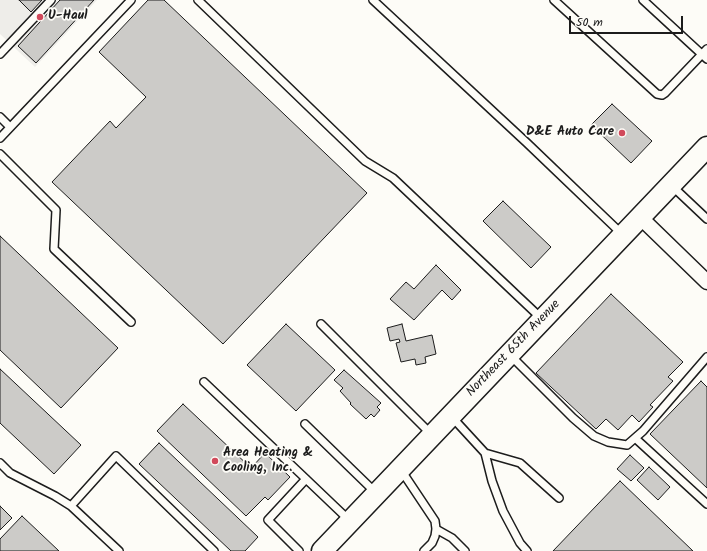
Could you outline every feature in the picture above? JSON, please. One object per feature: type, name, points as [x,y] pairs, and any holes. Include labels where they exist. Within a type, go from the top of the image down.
[{"type":"street","name":"Northeast 65th Avenue","points":[[329,547],[350,521],[707,147]]},
{"type":"street","points":[[640,217],[707,282]]},
{"type":"lane","points":[[0,54],[51,0]]},
{"type":"lane","points":[[0,138],[131,0]]},
{"type":"lane","points":[[198,0],[365,161],[393,178],[542,320]]},
{"type":"lane","points":[[373,0],[527,143],[623,235]]},
{"type":"lane","points":[[554,0],[657,94],[662,95],[665,93],[704,57],[707,49]]},
{"type":"lane","points":[[643,0],[704,57]]},
{"type":"lane","points":[[0,117],[10,127]]},
{"type":"lane","points":[[0,154],[56,210],[54,249],[131,322]]},
{"type":"lane","points":[[671,185],[707,219]]},
{"type":"lane","points":[[321,324],[432,435]]},
{"type":"lane","points":[[509,354],[572,418],[594,436],[608,442],[627,445],[635,438],[707,357]]},
{"type":"lane","points":[[204,382],[350,521]]},
{"type":"lane","points":[[451,416],[485,453],[492,481],[503,511],[520,543],[527,551]]},
{"type":"lane","points":[[305,424],[377,494]]},
{"type":"lane","points":[[635,438],[707,504]]},
{"type":"lane","points":[[485,453],[520,463],[559,498]]},
{"type":"lane","points":[[71,506],[116,456],[214,551]]},
{"type":"lane","points":[[0,463],[10,472],[71,506],[119,551]]},
{"type":"lane","points":[[400,469],[432,515],[435,522],[436,529],[432,543],[424,551]]},
{"type":"lane","points":[[298,551],[268,520],[306,479]]},
{"type":"lane","points":[[436,529],[452,538],[465,551]]},
{"type":"shaded area","name":"U-Haul","points":[[0,0],[97,0],[35,67],[0,34]]},
{"type":"building","name":"U-Haul","points":[[19,0],[42,0],[31,12]]},
{"type":"building","points":[[60,0],[94,0],[36,63],[18,46]]},
{"type":"building","points":[[148,0],[164,0],[367,193],[223,344],[52,182],[110,121],[116,128],[146,97],[99,52]]},
{"type":"building","name":"D&E Auto Care","points":[[612,104],[652,141],[631,163],[591,125]]},
{"type":"building","points":[[503,201],[551,247],[531,268],[483,221]]},
{"type":"building","points":[[0,236],[118,348],[61,408],[0,350]]},
{"type":"building","points":[[436,265],[461,290],[452,300],[442,290],[414,320],[390,299],[406,282],[414,289]]},
{"type":"building","points":[[611,294],[683,362],[668,377],[673,381],[650,405],[653,407],[639,422],[632,415],[618,430],[606,419],[596,429],[536,373]]},
{"type":"building","points":[[286,324],[335,370],[296,411],[247,365]]},
{"type":"building","points":[[402,324],[406,341],[432,335],[436,354],[425,357],[426,363],[416,365],[415,359],[401,362],[396,343],[400,342],[399,339],[390,341],[387,328]]},
{"type":"building","points":[[0,369],[81,445],[54,474],[0,423]]},
{"type":"building","points":[[344,370],[381,403],[377,407],[380,410],[374,417],[371,414],[366,419],[350,404],[351,403],[340,391],[343,388],[334,380]]},
{"type":"building","points":[[701,381],[707,387],[707,488],[650,434]]},
{"type":"building","name":"Area Heating & Cooling, Inc.","points":[[183,404],[251,468],[265,453],[290,477],[268,500],[265,497],[246,516],[157,431]]},
{"type":"building","points":[[159,443],[258,537],[245,551],[231,551],[139,464]]},
{"type":"building","points":[[630,455],[644,468],[631,481],[617,469]]},
{"type":"building","points":[[649,467],[670,487],[658,500],[637,480]]},
{"type":"building","points":[[620,481],[693,551],[553,551]]},
{"type":"building","points":[[0,506],[12,518],[0,530]]},
{"type":"building","points":[[22,516],[59,551],[0,551],[0,539]]},
{"type":"place","name":"U-Haul","points":[[40,17]]},
{"type":"place","name":"D&E Auto Care","points":[[622,133]]},
{"type":"place","name":"Area Heating & Cooling, Inc.","points":[[215,461]]}]
